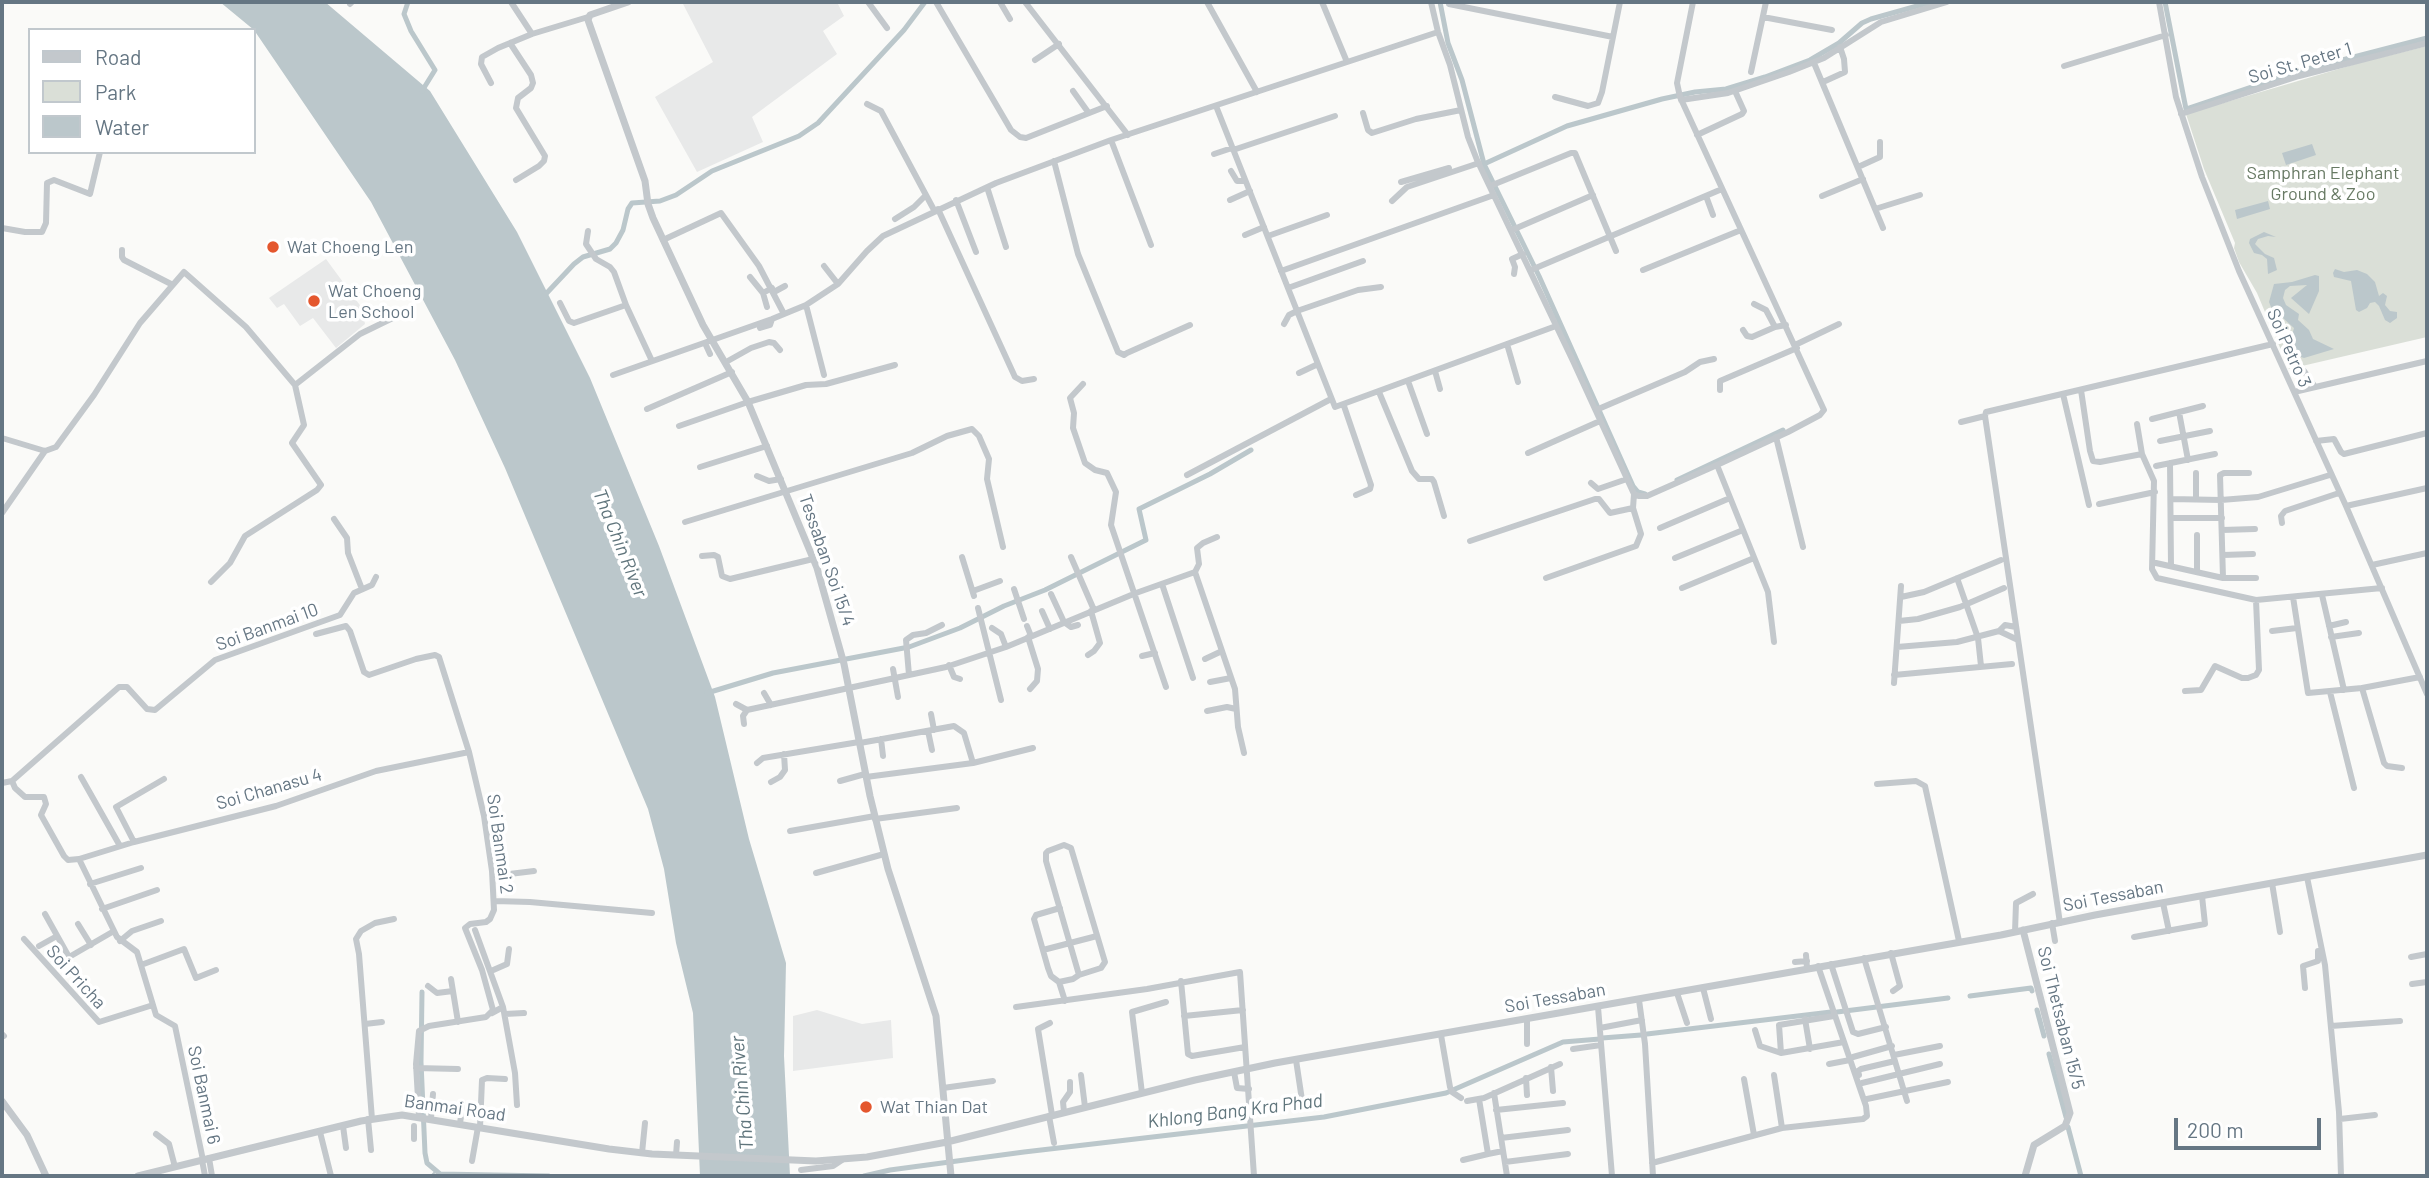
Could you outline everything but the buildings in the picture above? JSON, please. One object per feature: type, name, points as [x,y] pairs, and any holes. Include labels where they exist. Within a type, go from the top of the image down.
[{"type":"street","points":[[511,2],[533,34]]},
{"type":"street","points":[[491,83],[480,61],[482,57],[533,34],[628,2]]},
{"type":"street","points":[[868,2],[887,27]]},
{"type":"street","points":[[936,2],[1016,135],[1026,138],[1107,106]]},
{"type":"street","points":[[1000,2],[1010,19]]},
{"type":"street","points":[[1025,2],[1128,135]]},
{"type":"street","points":[[1207,2],[1257,92]]},
{"type":"street","points":[[1322,2],[1347,62]]},
{"type":"street","points":[[1431,2],[1468,137],[1478,162],[1494,184],[1494,195],[1516,229],[1523,254],[1556,326],[1599,409],[1600,421],[1633,494],[1633,508],[1641,534],[1636,546],[1546,578]]},
{"type":"street","points":[[1555,97],[1588,106],[1598,103],[1620,2]]},
{"type":"street","points":[[1633,494],[1647,496],[1776,437],[1820,415],[1824,410],[1677,88],[1693,2]]},
{"type":"street","points":[[1751,72],[1766,2]]},
{"type":"street","points":[[1681,99],[1735,91],[1814,63],[1881,22],[1947,2]]},
{"type":"street","name":"Soi Petro 3","points":[[2159,2],[2176,97],[2202,177],[2238,268],[2346,506],[2427,694]]},
{"type":"street","points":[[1449,4],[1613,37]]},
{"type":"street","name":"Tessaban Soi 15/4","points":[[588,17],[663,240],[708,342],[726,362],[748,402],[813,559],[842,653],[884,854],[934,1006],[951,1176]]},
{"type":"street","points":[[1763,17],[1832,30]]},
{"type":"street","points":[[613,375],[806,305],[838,284],[875,242],[936,209],[987,187],[1128,135],[1438,32]]},
{"type":"street","points":[[2064,66],[2166,35]]},
{"type":"street","points":[[510,43],[531,75],[533,83],[531,88],[518,98],[516,108],[545,156],[539,166],[516,180]]},
{"type":"street","name":"Soi St. Peter 1","points":[[2181,114],[2299,76],[2427,43]]},
{"type":"street","points":[[1035,60],[1059,44]]},
{"type":"street","points":[[1823,82],[1844,72],[1840,47]]},
{"type":"street","points":[[1814,63],[1883,228]]},
{"type":"street","points":[[1073,91],[1088,112]]},
{"type":"street","points":[[1697,135],[1744,112],[1735,91]]},
{"type":"street","points":[[867,104],[881,111],[936,209],[1015,377],[1022,381],[1034,379]]},
{"type":"street","points":[[1216,106],[1333,404]]},
{"type":"street","points":[[1363,113],[1371,133],[1416,119],[1461,110]]},
{"type":"street","points":[[1214,154],[1335,116]]},
{"type":"street","points":[[1111,141],[1152,245]]},
{"type":"street","points":[[1858,167],[1880,156],[1880,142]]},
{"type":"street","points":[[1494,184],[1573,152],[1616,251]]},
{"type":"street","points":[[2,228],[42,232],[46,223],[47,183],[54,180],[90,194],[100,154]]},
{"type":"street","points":[[1054,161],[1078,254],[1118,352],[1124,355],[1190,325]]},
{"type":"street","points":[[1401,182],[1478,162]]},
{"type":"street","points":[[1392,201],[1407,187],[1478,162]]},
{"type":"street","points":[[1231,171],[1237,181],[1245,181]]},
{"type":"street","points":[[1822,196],[1863,179]]},
{"type":"street","points":[[987,187],[1006,247]]},
{"type":"street","points":[[1531,270],[1722,189]]},
{"type":"street","points":[[1230,200],[1250,191]]},
{"type":"street","points":[[895,219],[914,207],[926,195]]},
{"type":"street","points":[[1281,271],[1494,195]]},
{"type":"street","points":[[1516,229],[1593,195]]},
{"type":"street","points":[[1875,209],[1920,195]]},
{"type":"street","points":[[1706,196],[1713,215]]},
{"type":"street","points":[[956,200],[976,252]]},
{"type":"street","points":[[663,240],[721,213],[759,267],[784,314]]},
{"type":"street","points":[[1268,236],[1327,215]]},
{"type":"street","points":[[1245,235],[1264,227]]},
{"type":"street","points":[[1643,270],[1741,230]]},
{"type":"street","points":[[588,231],[586,244],[596,259],[612,269],[652,361]]},
{"type":"street","points":[[122,250],[124,260],[173,285]]},
{"type":"street","points":[[1514,274],[1512,258],[1523,254]]},
{"type":"street","points":[[1288,289],[1363,261]]},
{"type":"street","points":[[824,266],[838,284]]},
{"type":"street","points":[[2,513],[45,451],[56,447],[94,395],[140,323],[184,272],[246,327],[295,385],[304,425],[292,443],[321,486],[245,536],[230,563],[211,582]]},
{"type":"street","points":[[750,277],[763,293],[767,307]]},
{"type":"street","points":[[763,293],[785,286]]},
{"type":"street","points":[[1284,324],[1289,315],[1297,311],[1358,290],[1381,287]]},
{"type":"street","points":[[560,303],[569,321],[574,323],[626,305]]},
{"type":"street","points":[[1754,304],[1766,310],[1775,327]]},
{"type":"street","points":[[806,305],[824,375]]},
{"type":"street","points":[[295,385],[360,334],[401,314]]},
{"type":"street","points":[[760,328],[770,325],[772,319]]},
{"type":"street","points":[[1720,390],[1720,381],[1839,324]]},
{"type":"street","points":[[1743,330],[1747,336],[1752,337],[1786,325]]},
{"type":"street","points":[[1187,475],[1333,404],[1344,406],[1556,326]]},
{"type":"street","points":[[708,342],[710,354]]},
{"type":"street","points":[[726,362],[751,348],[769,342],[774,343],[780,350]]},
{"type":"street","points":[[1507,344],[1518,382]]},
{"type":"street","points":[[2055,942],[2056,923],[1986,412],[2273,344]]},
{"type":"street","points":[[1599,409],[1685,372],[1700,362],[1714,359]]},
{"type":"street","points":[[2294,392],[2427,360]]},
{"type":"street","points":[[1299,373],[1318,364]]},
{"type":"street","points":[[679,426],[806,385],[826,384],[895,365]]},
{"type":"street","points":[[1435,371],[1440,389]]},
{"type":"street","points":[[2304,371],[2315,387]]},
{"type":"street","points":[[647,409],[732,372]]},
{"type":"street","points":[[1408,381],[1427,434]]},
{"type":"street","points":[[1083,384],[1070,398],[1074,414],[1073,428],[1085,463],[1095,470],[1107,473],[1116,492],[1110,522],[1166,687]]},
{"type":"street","points":[[2081,390],[2090,451],[2094,461],[2142,454]]},
{"type":"street","points":[[1379,392],[1412,471],[1419,479],[1434,482],[1444,516]]},
{"type":"street","points":[[2063,394],[2089,505]]},
{"type":"street","points":[[1344,406],[1371,485],[1370,489],[1356,495]]},
{"type":"street","points":[[2152,419],[2203,406]]},
{"type":"street","points":[[2179,412],[2188,460]]},
{"type":"street","points":[[1961,422],[1985,416]]},
{"type":"street","points":[[1528,453],[1600,421]]},
{"type":"street","points":[[2137,424],[2142,454],[2154,481],[2153,574],[2157,578],[2256,600],[2382,589]]},
{"type":"street","points":[[685,522],[912,453],[953,433],[972,429],[979,436],[989,459],[987,479],[1003,547]]},
{"type":"street","points":[[2160,442],[2210,431]]},
{"type":"street","points":[[2316,441],[2333,439],[2344,454],[2427,433]]},
{"type":"street","points":[[1776,437],[1803,547]]},
{"type":"street","points":[[2,438],[45,451]]},
{"type":"street","points":[[700,467],[767,446]]},
{"type":"street","points":[[2156,466],[2215,454]]},
{"type":"street","points":[[2170,463],[2171,566]]},
{"type":"street","points":[[1717,465],[1768,592],[1774,642]]},
{"type":"street","points":[[2196,473],[2196,499]]},
{"type":"street","points":[[2223,578],[2221,473],[2249,473]]},
{"type":"street","points":[[2171,499],[2221,500],[2259,497],[2330,475]]},
{"type":"street","points":[[757,476],[769,481],[781,479]]},
{"type":"street","points":[[1591,483],[1598,489],[1627,479]]},
{"type":"street","points":[[2346,506],[2427,488]]},
{"type":"street","points":[[2099,504],[2155,492]]},
{"type":"street","points":[[2282,523],[2281,516],[2285,511],[2339,493]]},
{"type":"street","points":[[1660,528],[1730,498]]},
{"type":"street","points":[[1470,541],[1595,499],[1599,499],[1611,513],[1633,508]]},
{"type":"street","points":[[2171,518],[2222,518]]},
{"type":"street","points":[[334,519],[346,538],[348,553],[362,589]]},
{"type":"street","points":[[2222,530],[2255,529]]},
{"type":"street","points":[[1675,558],[1743,530]]},
{"type":"street","points":[[2197,535],[2197,572]]},
{"type":"street","points":[[736,704],[747,710],[909,676],[990,653],[1136,593],[1195,572],[1199,564],[1197,548],[1203,542],[1217,537]]},
{"type":"street","points":[[2372,565],[2427,553]]},
{"type":"street","points":[[2223,555],[2253,554]]},
{"type":"street","points":[[702,556],[718,557],[722,576],[730,579],[813,559]]},
{"type":"street","points":[[962,557],[974,594],[1000,581]]},
{"type":"street","points":[[1071,557],[1092,611],[1100,643],[1088,655]]},
{"type":"street","points":[[1682,588],[1754,558]]},
{"type":"street","points":[[1901,597],[1924,592],[2001,560]]},
{"type":"street","points":[[2156,562],[2223,578],[2256,578]]},
{"type":"street","points":[[1195,572],[1237,696],[1236,709],[1244,752]]},
{"type":"street","name":"Soi Banmai 10","points":[[2,783],[12,781],[119,687],[127,687],[147,709],[155,710],[215,660],[340,615],[351,597],[372,585],[376,577]]},
{"type":"street","points":[[1957,578],[1978,638],[1981,666]]},
{"type":"street","points":[[1162,584],[1193,678]]},
{"type":"street","points":[[1894,683],[1901,586]]},
{"type":"street","points":[[1899,621],[1918,619],[1966,605],[2004,588]]},
{"type":"street","points":[[1051,594],[1064,622],[1071,627],[1078,625]]},
{"type":"street","points":[[1016,595],[1038,669],[1037,681],[1031,688]]},
{"type":"street","points":[[2322,595],[2344,690]]},
{"type":"street","points":[[2293,597],[2307,692],[2362,688],[2400,681],[2427,672]]},
{"type":"street","points":[[2185,691],[2201,690],[2215,666],[2242,678],[2256,675],[2259,670],[2256,600]]},
{"type":"street","points":[[1042,611],[1050,628]]},
{"type":"street","points":[[979,613],[1001,700]]},
{"type":"street","points":[[2329,626],[2346,622]]},
{"type":"street","points":[[909,676],[905,645],[913,635],[930,632],[942,625]]},
{"type":"street","points":[[1896,647],[1978,638],[1999,631],[2005,625],[2016,627]]},
{"type":"street","name":"Soi Banmai 2","points":[[316,634],[346,626],[364,672],[369,675],[416,659],[438,656],[452,691],[484,816],[495,901],[492,917],[465,928],[482,970],[493,1006],[492,1013]]},
{"type":"street","points":[[992,628],[1001,634],[1006,647]]},
{"type":"street","points":[[2272,631],[2297,628]]},
{"type":"street","points":[[1999,631],[2018,640]]},
{"type":"street","points":[[2331,637],[2359,633]]},
{"type":"street","points":[[1205,659],[1222,651]]},
{"type":"street","points":[[1142,656],[1155,653]]},
{"type":"street","points":[[1894,674],[2012,664]]},
{"type":"street","points":[[949,665],[954,677],[960,679]]},
{"type":"street","points":[[893,669],[898,697]]},
{"type":"street","points":[[1209,682],[1231,678]]},
{"type":"street","points":[[2400,681],[2403,691]]},
{"type":"street","points":[[2362,688],[2384,763],[2402,768]]},
{"type":"street","points":[[2330,692],[2354,788]]},
{"type":"street","points":[[764,693],[771,705]]},
{"type":"street","points":[[1207,711],[1227,706],[1236,709]]},
{"type":"street","points":[[744,724],[743,716],[747,710]]},
{"type":"street","points":[[931,713],[932,750]]},
{"type":"street","points":[[757,764],[763,758],[954,726],[961,729],[966,738],[972,763]]},
{"type":"street","points":[[881,740],[883,756]]},
{"type":"street","points":[[840,781],[866,775],[972,763],[1033,748]]},
{"type":"street","name":"Soi Chanasu 4","points":[[79,859],[134,842],[276,806],[376,771],[469,752]]},
{"type":"street","points":[[771,782],[785,770],[784,754]]},
{"type":"street","points":[[80,777],[120,846]]},
{"type":"street","points":[[134,842],[116,807],[164,779]]},
{"type":"street","name":"Soi Banmai 6","points":[[12,781],[15,788],[26,797],[44,797],[46,804],[41,813],[47,826],[67,860],[79,859],[120,941],[135,950],[158,1018],[172,1023],[176,1029],[205,1159]]},
{"type":"street","points":[[1877,784],[1916,781],[1925,786],[1959,942]]},
{"type":"street","points":[[790,831],[957,808]]},
{"type":"street","points":[[1059,982],[1073,979],[1104,965],[1071,848],[1064,845],[1048,851],[1046,857],[1079,975]]},
{"type":"street","points":[[816,873],[884,854]]},
{"type":"street","name":"Soi Tessaban","points":[[689,1156],[842,1160],[947,1142],[1247,1069],[1703,988],[1807,961],[1818,966],[1831,964],[2427,855]]},
{"type":"street","points":[[90,884],[141,868]]},
{"type":"street","points":[[493,876],[534,871]]},
{"type":"street","points":[[2305,877],[2319,960],[2303,966],[2305,988]]},
{"type":"street","points":[[2305,877],[2325,965],[2340,1119],[2341,1176]]},
{"type":"street","points":[[2272,883],[2280,932]]},
{"type":"street","points":[[102,909],[157,890]]},
{"type":"street","points":[[2019,931],[2016,903],[2033,894]]},
{"type":"street","points":[[2134,937],[2205,923],[2202,895]]},
{"type":"street","points":[[495,901],[652,913]]},
{"type":"street","points":[[2163,903],[2169,931]]},
{"type":"street","points":[[1059,908],[1034,917],[1051,976],[1059,982],[1065,1001]]},
{"type":"street","points":[[46,914],[69,957]]},
{"type":"street","points":[[371,1150],[365,1024],[356,936],[375,923],[394,919]]},
{"type":"street","points":[[120,941],[132,930],[161,921]]},
{"type":"street","points":[[78,924],[91,945]]},
{"type":"street","points":[[475,930],[504,1010],[517,1105]]},
{"type":"street","points":[[57,964],[114,931]]},
{"type":"street","name":"Soi Thetsaban 15/5","points":[[2019,931],[2070,1113],[2065,1126],[2034,1145],[2025,1176]]},
{"type":"street","points":[[39,946],[57,936]]},
{"type":"street","points":[[1043,950],[1097,936]]},
{"type":"street","name":"Soi Pricha","points":[[24,939],[99,1022],[153,1005]]},
{"type":"street","points":[[141,965],[184,949],[195,978],[216,970]]},
{"type":"street","points":[[491,971],[507,964],[509,949]]},
{"type":"street","points":[[1891,953],[1900,986],[1893,991]]},
{"type":"street","points":[[2411,957],[2427,954]]},
{"type":"street","points":[[1864,958],[1907,1101]]},
{"type":"street","points":[[1795,962],[1807,961]]},
{"type":"street","points":[[1831,964],[1856,1034],[1886,1027]]},
{"type":"street","points":[[1652,1163],[1782,1128],[1863,1119],[1867,1116],[1853,1060],[1834,1016],[1818,966]]},
{"type":"street","points":[[1016,1007],[1147,989],[1240,972],[1254,1176]]},
{"type":"street","points":[[451,979],[458,1022]]},
{"type":"street","points":[[1181,981],[1187,1051],[1190,1055],[1245,1047]]},
{"type":"street","points":[[2412,984],[2427,982]]},
{"type":"street","points":[[428,986],[436,993],[453,991]]},
{"type":"street","points":[[1703,988],[1711,1019]]},
{"type":"street","points":[[1677,993],[1687,1023]]},
{"type":"street","points":[[1639,1000],[1653,1176]]},
{"type":"street","points":[[1142,1093],[1132,1012],[1166,1002]]},
{"type":"street","points":[[1598,1006],[1612,1176]]},
{"type":"street","points":[[414,1139],[419,1031],[429,1026],[486,1017],[504,1010],[524,1013]]},
{"type":"street","points":[[1184,1016],[1243,1010]]},
{"type":"street","points":[[1781,1053],[1779,1025],[1834,1016]]},
{"type":"street","points":[[1527,1018],[1527,1044]]},
{"type":"street","points":[[1805,1019],[1810,1049]]},
{"type":"street","points":[[1600,1028],[1642,1020]]},
{"type":"street","points":[[2331,1026],[2400,1021]]},
{"type":"street","points":[[365,1024],[382,1022]]},
{"type":"street","points":[[1050,1023],[1038,1029],[1054,1143]]},
{"type":"street","points":[[1755,1030],[1760,1046],[1781,1053],[1846,1044]]},
{"type":"street","points":[[1441,1035],[1451,1089],[1464,1099],[1479,1099],[1560,1064]]},
{"type":"street","points":[[1573,1049],[1601,1045]]},
{"type":"street","points":[[1829,1064],[1853,1060],[1892,1046]]},
{"type":"street","points":[[1871,1111],[1859,1070],[1940,1046]]},
{"type":"street","points":[[1296,1060],[1302,1100]]},
{"type":"street","points":[[1862,1083],[1940,1063]]},
{"type":"street","points":[[1551,1067],[1553,1091]]},
{"type":"street","points":[[416,1069],[458,1069]]},
{"type":"street","points":[[1234,1072],[1237,1088],[1249,1089]]},
{"type":"street","points":[[1081,1075],[1085,1107]]},
{"type":"street","points":[[1774,1075],[1782,1128]]},
{"type":"street","points":[[1526,1078],[1527,1095]]},
{"type":"street","points":[[472,1161],[479,1127],[482,1080],[505,1079]]},
{"type":"street","points":[[1744,1079],[1754,1135]]},
{"type":"street","points":[[943,1088],[993,1081]]},
{"type":"street","points":[[1064,1112],[1063,1102],[1070,1092],[1070,1082]]},
{"type":"street","points":[[1867,1099],[1948,1082]]},
{"type":"street","points":[[1494,1093],[1507,1176]]},
{"type":"street","points":[[431,1118],[433,1094]]},
{"type":"street","points":[[1479,1099],[1488,1154]]},
{"type":"street","points":[[2,1102],[27,1135],[46,1176]]},
{"type":"street","points":[[1496,1110],[1563,1103]]},
{"type":"street","points":[[460,1123],[463,1104]]},
{"type":"street","points":[[2340,1119],[2375,1115]]},
{"type":"street","name":"Banmai Road","points":[[141,1176],[174,1170],[205,1159],[370,1119],[431,1118],[642,1153],[689,1156]]},
{"type":"street","points":[[642,1153],[645,1123]]},
{"type":"street","points":[[342,1126],[346,1148]]},
{"type":"street","points":[[1501,1138],[1568,1130]]},
{"type":"street","points":[[320,1132],[331,1176]]},
{"type":"street","points":[[156,1134],[169,1144],[174,1170]]},
{"type":"street","points":[[676,1156],[677,1142]]},
{"type":"street","points":[[1464,1160],[1503,1151]]},
{"type":"street","points":[[1505,1162],[1568,1154]]},
{"type":"street","points":[[205,1159],[205,1176]]},
{"type":"street","points":[[205,1159],[212,1176]]},
{"type":"street","points":[[801,1170],[833,1166],[842,1160]]},
{"type":"shaded area","points":[[682,2],[837,2],[844,16],[823,31],[837,54],[752,117],[763,142],[697,172],[655,97],[713,62]]},
{"type":"shaded area","name":"Wat Choeng Len School","points":[[326,259],[362,308],[365,324],[336,348],[313,318],[300,326],[284,304],[277,308],[269,298]]},
{"type":"shaded area","points":[[817,1010],[862,1024],[891,1020],[893,1058],[793,1071],[793,1016]]},
{"type":"green space","name":"Samphran Elephant Ground & Zoo","points":[[2427,46],[2427,337],[2289,369],[2257,293],[2239,262],[2235,243],[2204,169],[2186,114],[2359,63]]},
{"type":"water","name":"Tha Chin River","points":[[220,2],[325,2],[430,91],[517,232],[590,378],[659,546],[715,697],[749,839],[786,963],[784,1056],[790,1176],[700,1176],[693,1013],[676,943],[664,869],[648,809],[505,468],[455,360],[371,202],[256,33],[256,28],[252,28]]},
{"type":"water","points":[[2312,144],[2316,155],[2286,165],[2282,153]]},
{"type":"water","points":[[2268,201],[2270,209],[2237,219],[2235,210]]},
{"type":"water","points":[[2264,232],[2276,237],[2258,239],[2255,244],[2265,254],[2274,258],[2277,270],[2268,274],[2267,259],[2254,253],[2249,243],[2250,239]]},
{"type":"water","points":[[2335,269],[2344,272],[2357,270],[2367,274],[2375,282],[2379,296],[2383,293],[2387,296],[2385,305],[2390,311],[2397,312],[2397,318],[2390,323],[2385,320],[2375,302],[2359,312],[2356,310],[2351,281],[2334,277]]},
{"type":"water","points":[[2319,276],[2319,291],[2309,314],[2291,298],[2307,285],[2290,286],[2285,290],[2283,298],[2286,305],[2299,314],[2298,320],[2309,330],[2313,339],[2334,349],[2304,358],[2295,355],[2292,350],[2294,328],[2269,302],[2274,284]]},
{"type":"waterway","points":[[408,2],[404,14],[411,31],[435,70],[422,91]]},
{"type":"waterway","points":[[543,297],[583,257],[610,249],[616,243],[632,203],[660,201],[676,195],[712,171],[799,136],[818,123],[904,30],[925,2]]},
{"type":"waterway","points":[[1440,2],[1448,43],[1462,80],[1484,164],[1539,276],[1633,486],[1638,492],[1645,494]]},
{"type":"waterway","points":[[1484,164],[1567,126],[1662,99],[1726,89],[1765,77],[1810,60],[1839,43],[1862,23],[1931,2]]},
{"type":"waterway","points":[[2165,2],[2186,109],[2296,72],[2427,38]]},
{"type":"waterway","points":[[1677,480],[1783,430]]},
{"type":"waterway","points":[[707,693],[773,673],[909,647],[960,628],[1146,540],[1139,509],[1210,474],[1251,450]]},
{"type":"waterway","name":"Khlong Bang Kra Phad","points":[[1970,996],[2031,988],[2032,991]]},
{"type":"waterway","points":[[422,992],[421,1062],[427,1163],[440,1174],[549,1176]]},
{"type":"waterway","name":"Khlong Bang Kra Phad","points":[[1837,1012],[1948,998]]},
{"type":"waterway","name":"Khlong Bang Kra Phad","points":[[2037,1010],[2044,1036]]},
{"type":"waterway","name":"Khlong Bang Kra Phad","points":[[1647,1034],[1831,1012]]},
{"type":"waterway","name":"Khlong Bang Kra Phad","points":[[1602,1038],[1641,1035]]},
{"type":"waterway","name":"Khlong Bang Kra Phad","points":[[864,1176],[1024,1152],[1324,1117],[1446,1093],[1563,1042],[1600,1039]]},
{"type":"waterway","name":"Khlong Bang Kra Phad","points":[[2049,1054],[2066,1117]]},
{"type":"waterway","name":"Khlong Bang Kra Phad","points":[[2068,1127],[2081,1176]]},
{"type":"waterway","points":[[431,1176],[436,1171]]},
{"type":"place","name":"Wat Choeng Len","points":[[273,247]]},
{"type":"place","name":"Wat Choeng Len School","points":[[314,301]]},
{"type":"place","name":"Wat Thian Dat","points":[[866,1107]]}]
